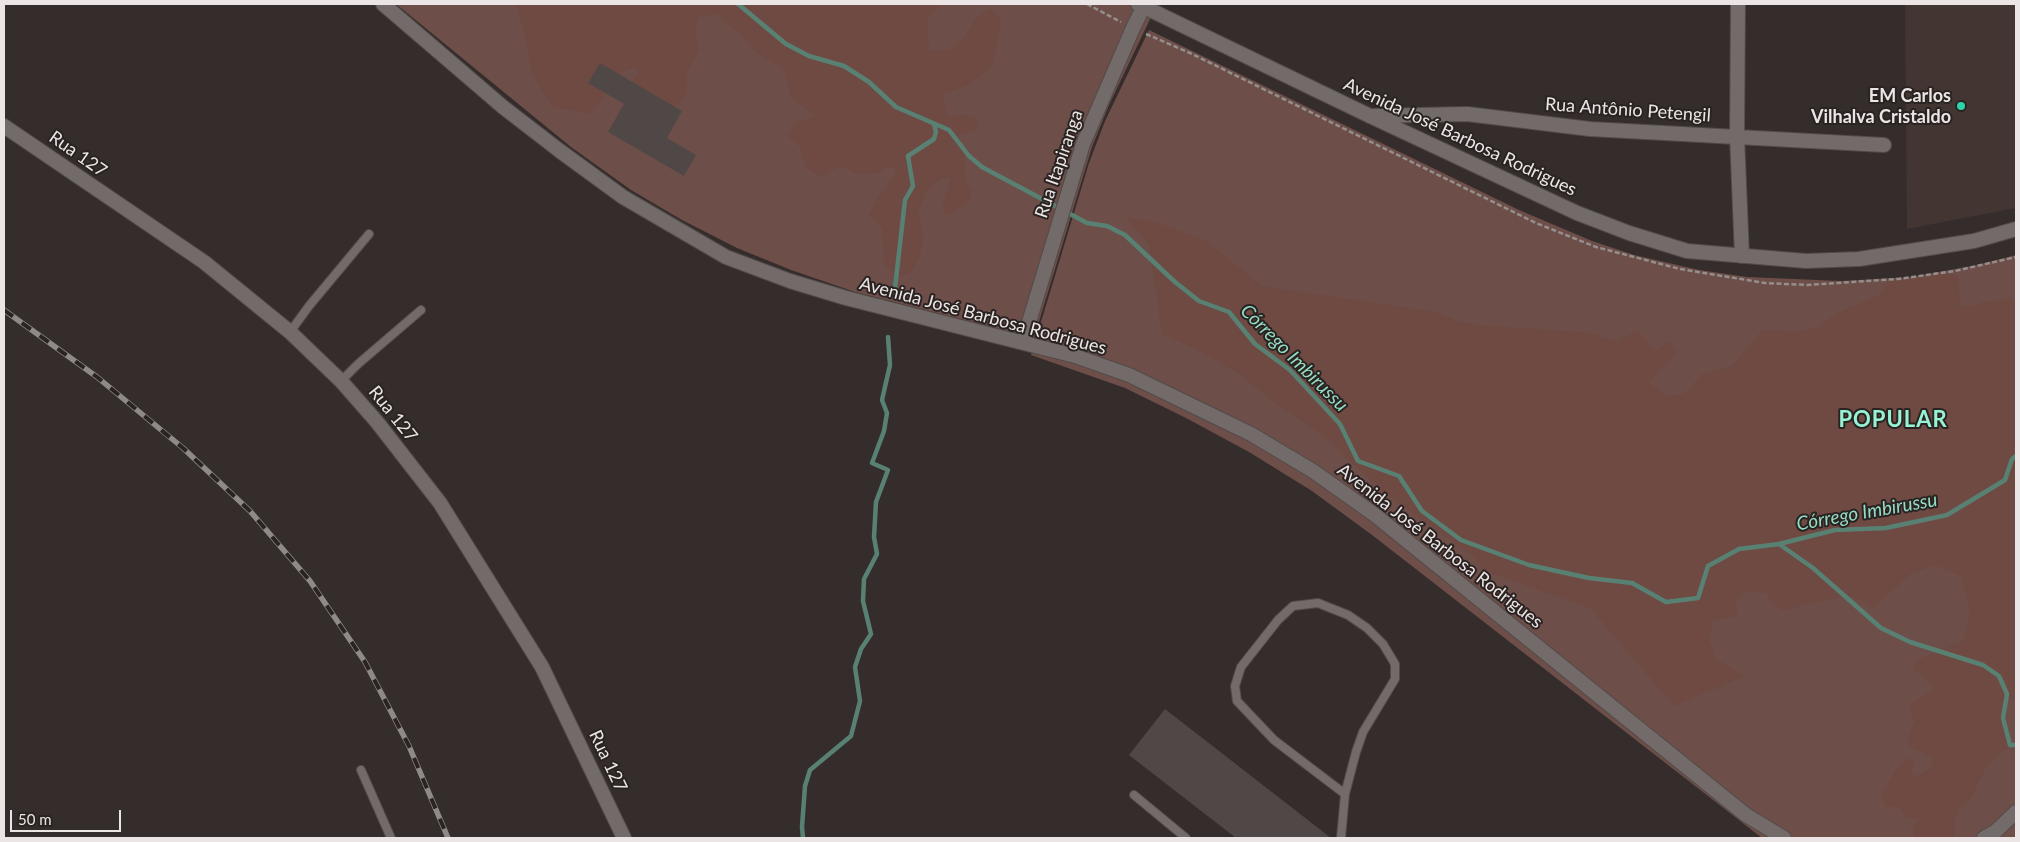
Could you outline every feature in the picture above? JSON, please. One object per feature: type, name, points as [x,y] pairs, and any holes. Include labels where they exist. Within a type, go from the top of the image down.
[{"type":"main road","name":"Avenida José Barbosa Rodrigues","points":[[383,4],[503,106],[560,151],[623,197],[726,257],[790,282],[846,298],[1076,356],[1128,375],[1251,434],[1313,471],[1375,515],[1746,815],[1784,838]]},
{"type":"main road","points":[[1738,4],[1737,136],[1742,256]]},
{"type":"main road","name":"Avenida José Barbosa Rodrigues","points":[[1142,5],[1370,116],[1577,213],[1629,233],[1687,251],[1806,261],[1858,258],[1974,241],[2016,229]]},
{"type":"main road","name":"Rua Itapiranga","points":[[1023,342],[1083,144],[1142,5]]},
{"type":"main road","name":"Rua Antônio Petengil","points":[[1370,116],[1467,114],[1590,129],[1884,145]]},
{"type":"main road","name":"Rua 127","points":[[4,126],[204,262],[290,332],[341,381],[377,422],[440,503],[542,667],[624,838]]},
{"type":"main road","points":[[1984,838],[1995,834],[2016,812]]},
{"type":"lane","points":[[290,332],[309,306],[369,234]]},
{"type":"lane","points":[[341,381],[420,310]]},
{"type":"lane","points":[[1341,838],[1345,794],[1361,739],[1394,679],[1395,664],[1383,644],[1367,628],[1348,615],[1318,602],[1293,606],[1278,620],[1241,667],[1235,686],[1237,701],[1274,740],[1345,794]]},
{"type":"lane","points":[[362,770],[391,838]]},
{"type":"lane","points":[[1134,795],[1186,838]]},
{"type":"shaded area","points":[[396,4],[1134,4],[1153,13],[1109,105],[1092,147],[1034,338],[855,292],[791,270],[737,248],[682,220],[631,190],[571,147]]},
{"type":"shaded area","points":[[515,4],[940,4],[927,19],[929,50],[949,51],[966,35],[977,17],[991,9],[1001,21],[993,65],[970,84],[942,95],[949,116],[966,115],[978,120],[977,129],[958,136],[965,149],[965,181],[973,189],[968,203],[946,216],[942,207],[951,179],[940,179],[926,192],[918,212],[924,238],[919,258],[910,273],[898,277],[884,264],[882,229],[869,216],[877,199],[898,170],[888,166],[875,174],[858,174],[839,166],[822,177],[805,167],[800,147],[787,135],[795,123],[816,116],[791,98],[784,69],[755,52],[745,39],[717,14],[707,15],[698,19],[695,35],[700,48],[687,73],[686,96],[673,107],[628,86],[639,72],[634,67],[610,78],[603,99],[589,114],[552,107],[532,74],[524,30]]},
{"type":"shaded area","name":"EM Carlos Vilhalva Cristaldo","points":[[1905,4],[2016,4],[2016,208],[1907,229]]},
{"type":"shaded area","points":[[1149,30],[1519,210],[1592,241],[1634,255],[1699,270],[1747,277],[1841,281],[1911,277],[1977,265],[2016,255],[2016,838],[1762,838],[1372,535],[1312,491],[1249,452],[1125,388],[1031,355],[1089,163],[1105,121]]},
{"type":"shaded area","points":[[1126,218],[1153,221],[1207,241],[1262,286],[1437,312],[1457,321],[1479,325],[1590,333],[1616,341],[1638,331],[1655,351],[1670,341],[1678,352],[1649,382],[1666,396],[1684,394],[1701,375],[1733,365],[1763,329],[1793,332],[1818,327],[1838,313],[1879,295],[1888,282],[1938,272],[1958,276],[1960,305],[1967,308],[1984,302],[2016,300],[2016,702],[2007,695],[2003,718],[2010,745],[1988,764],[1971,798],[1959,809],[1954,822],[1955,834],[1951,838],[1914,838],[1913,826],[1920,819],[1905,817],[1899,806],[1885,807],[1881,795],[1897,768],[1909,758],[1914,761],[1911,772],[1914,777],[1925,772],[1933,764],[1932,757],[1909,746],[1907,738],[1915,721],[1910,712],[1912,703],[1934,689],[1924,677],[1914,670],[1916,661],[1964,640],[1970,612],[1961,576],[1935,565],[1910,574],[1874,608],[1851,596],[1802,605],[1785,611],[1773,605],[1767,593],[1748,591],[1736,600],[1737,616],[1713,621],[1709,639],[1716,659],[1745,676],[1674,706],[1590,608],[1485,571],[1472,555],[1380,490],[1325,437],[1274,402],[1238,373],[1194,348],[1162,334],[1149,244]]},
{"type":"building","points":[[600,63],[682,111],[667,138],[696,155],[684,176],[608,132],[624,104],[588,83]]},
{"type":"building","points":[[1165,709],[1331,838],[1236,838],[1129,755]]},
{"type":"waterway","name":"Córrego Imbirussu","points":[[738,4],[786,44],[809,56],[844,66],[869,82],[896,107],[949,130],[969,156],[982,167],[1087,223],[1107,226],[1125,235],[1175,282],[1199,301],[1229,312],[1255,344],[1290,370],[1340,424],[1358,461],[1399,476],[1422,511],[1461,540],[1529,565],[1589,578],[1632,583],[1666,602],[1698,598],[1708,566],[1739,549],[1779,544],[1835,530],[1886,528],[1947,515],[2005,480],[2012,459],[2016,456]]},
{"type":"waterway","points":[[895,288],[905,200],[913,186],[908,156],[934,139],[936,132],[934,124]]},
{"type":"waterway","points":[[803,838],[805,786],[810,770],[851,736],[860,701],[855,667],[861,649],[871,634],[863,601],[864,579],[877,554],[874,537],[876,502],[888,470],[872,463],[884,431],[887,413],[882,400],[890,365],[888,337]]},
{"type":"waterway","points":[[1779,544],[1813,568],[1881,628],[1910,642],[1983,665],[1999,676],[2007,694],[2003,718],[2010,745],[2016,745]]},
{"type":"railway","points":[[4,310],[97,377],[183,448],[250,511],[310,581],[365,662],[409,746],[448,838]]},
{"type":"place","name":"EM Carlos Vilhalva Cristaldo","points":[[1961,106]]},
{"type":"district","name":"POPULAR","points":[[1893,420]]}]
